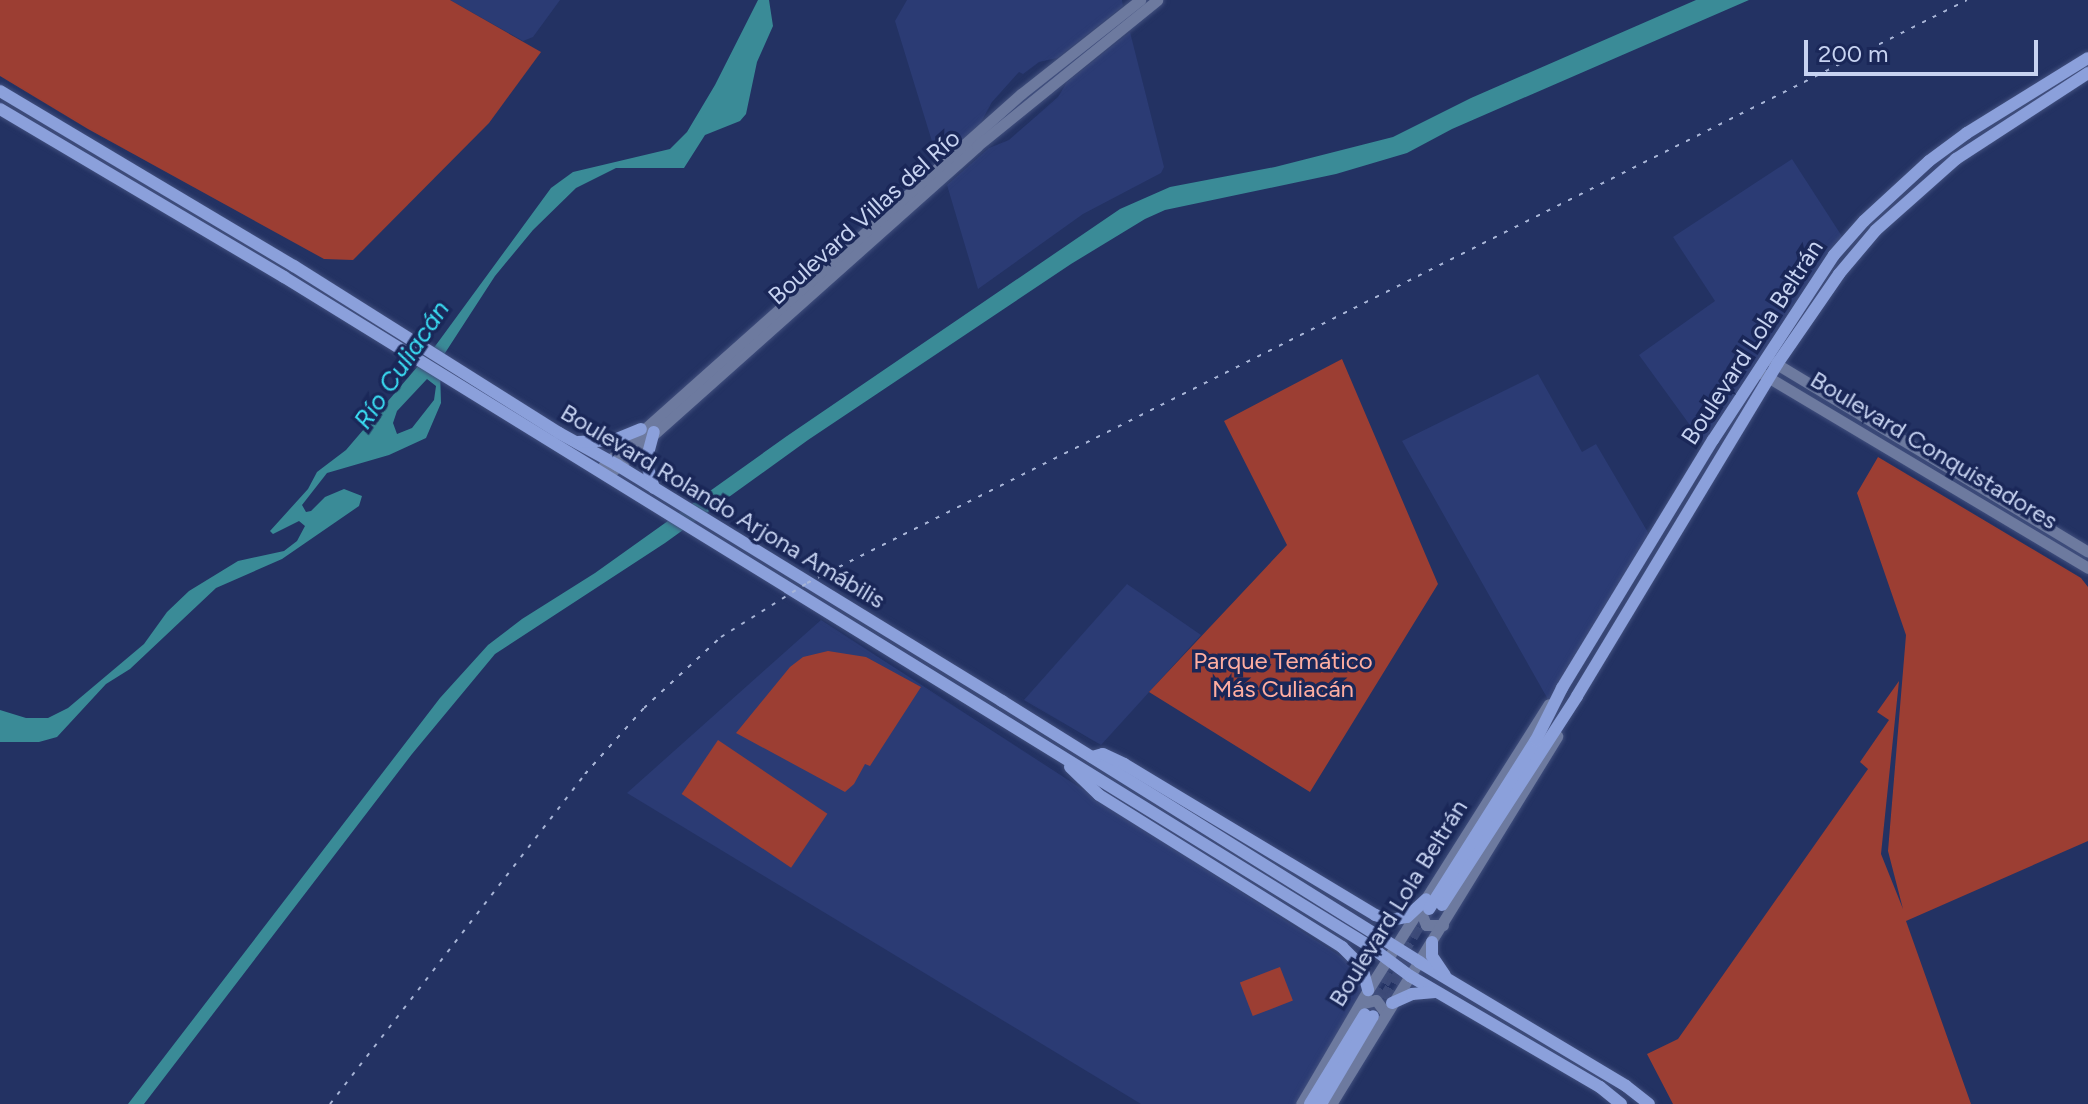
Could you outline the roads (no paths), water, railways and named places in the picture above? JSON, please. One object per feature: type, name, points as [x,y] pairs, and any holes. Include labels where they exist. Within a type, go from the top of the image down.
[{"type":"main road","name":"Boulevard Lola Beltrán","points":[[1431,912],[1536,740],[1562,688],[1757,371],[1771,361],[1839,274],[1894,214],[1979,143],[2087,64]]},
{"type":"main road","name":"Boulevard Rolando Arjona Amábilis","points":[[0,91],[294,266],[574,442],[679,503],[1092,757],[1394,954],[1411,976],[1600,1087],[1621,1104]]},
{"type":"main road","name":"Boulevard Rolando Arjona Amábilis","points":[[0,109],[284,277],[1065,761],[1394,954],[1420,962],[1626,1086],[1649,1104]]},
{"type":"main road","name":"Boulevard Lola Beltrán","points":[[1431,912],[1577,696],[1769,378],[1771,361]]},
{"type":"main road","points":[[574,442],[599,443],[652,426],[646,461],[654,488]]},
{"type":"main road","points":[[1092,757],[1103,754],[1124,764],[1375,915],[1391,920],[1431,912]]},
{"type":"main road","points":[[1065,761],[1082,782],[1099,795],[1350,953],[1362,967],[1368,990]]},
{"type":"main road","points":[[1432,942],[1435,963],[1450,980]]},
{"type":"main road","points":[[1375,1010],[1418,993],[1438,992]]},
{"type":"main road","name":"Boulevard Lola Beltrán","points":[[1310,1104],[1375,1010]]},
{"type":"main road","name":"Boulevard Lola Beltrán","points":[[1321,1104],[1375,1010]]},
{"type":"street","name":"Boulevard Villas del Río","points":[[602,473],[1021,94],[1140,0]]},
{"type":"street","name":"Boulevard Villas del Río","points":[[652,426],[977,146],[1157,0]]},
{"type":"street","name":"Boulevard Conquistadores","points":[[1771,361],[2088,552]]},
{"type":"street","name":"Boulevard Conquistadores","points":[[1757,371],[2088,568]]},
{"type":"street","name":"Boulevard Lola Beltrán","points":[[1301,1104],[1375,1010],[1411,976],[1432,942],[1431,912]]},
{"type":"street","name":"Boulevard Lola Beltrán","points":[[1331,1104],[1375,1010],[1368,990],[1431,912]]},
{"type":"tunnel","points":[[1365,1014],[1427,912]]},
{"type":"tunnel","points":[[1375,1014],[1407,961]]},
{"type":"railway","points":[[330,1104],[585,774],[644,708],[721,637],[807,583],[1967,0]]},
{"type":"water label","name":"Río Culiacán","points":[[402,365]]},
{"type":"park label","name":"Parque Temático Más Culiacán","points":[[1283,675]]}]
